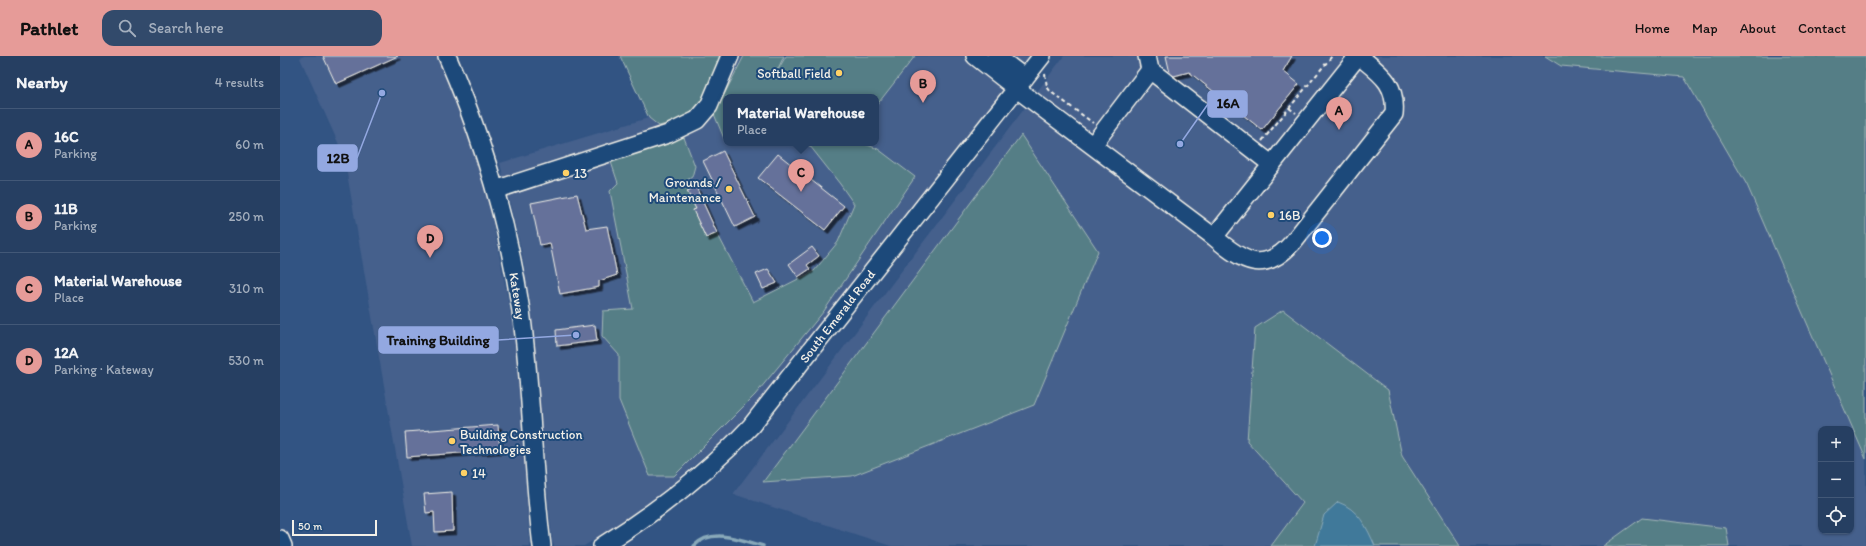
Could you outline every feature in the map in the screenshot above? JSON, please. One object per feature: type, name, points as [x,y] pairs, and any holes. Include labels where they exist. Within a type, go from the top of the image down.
[{"type":"street","name":"Kateway","points":[[447,56],[475,127],[495,190],[510,252],[521,311],[542,546]]},
{"type":"street","points":[[495,190],[668,134],[697,120],[709,106],[730,56]]},
{"type":"street","points":[[984,57],[1030,72],[1093,145],[1214,237],[1241,257],[1258,263],[1268,261],[1284,252],[1394,114],[1395,102],[1390,84],[1358,56],[1214,237]]},
{"type":"street","points":[[1093,145],[1148,63],[1272,164]]},
{"type":"street","name":"South Emerald Road","points":[[602,546],[679,493],[717,460],[746,430],[1030,72]]},
{"type":"street","points":[[280,539],[283,546]]},
{"type":"path","points":[[1259,144],[1332,56]]},
{"type":"path","points":[[1030,72],[1045,73],[1047,87],[1051,92],[1094,124]]},
{"type":"shaded area","points":[[304,56],[439,56],[484,178],[516,340],[530,546],[412,546],[344,156],[300,58]]},
{"type":"shaded area","points":[[620,56],[1031,56],[767,392],[727,437],[654,500],[614,528],[584,546],[554,546],[552,540],[529,300],[522,253],[500,163],[648,118]]},
{"type":"shaded area","points":[[1064,56],[1866,56],[1866,546],[891,546],[733,494]]},
{"type":"shaded area","points":[[1338,502],[1351,509],[1356,514],[1369,532],[1375,546],[1315,546],[1324,515]]},
{"type":"green space","points":[[620,56],[723,56],[694,116],[659,126],[649,118]]},
{"type":"green space","name":"Softball Field","points":[[744,56],[784,56],[775,75],[786,56],[915,56],[879,102],[879,94],[724,94]]},
{"type":"green space","points":[[1545,56],[1866,56],[1866,459],[1854,431],[1854,426],[1852,426],[1747,185],[1684,77],[1561,66]]},
{"type":"green space","name":"Softball Field","points":[[723,97],[723,136],[714,114]]},
{"type":"green space","points":[[683,135],[695,166],[692,177],[687,180],[691,189],[687,191],[696,209],[693,210],[706,238],[717,233],[753,302],[814,271],[838,242],[854,204],[810,146],[870,146],[878,149],[915,177],[824,311],[755,395],[674,476],[650,476],[619,400],[619,355],[602,336],[603,311],[633,309],[610,191],[618,183],[611,162]]},
{"type":"green space","points":[[1021,135],[1098,251],[1034,405],[852,476],[763,482]]},
{"type":"green space","points":[[1283,310],[1388,390],[1402,456],[1460,546],[1271,546],[1303,503],[1247,441],[1255,328]]},
{"type":"green space","points":[[1642,518],[1726,528],[1729,546],[1603,546]]},
{"type":"building","points":[[323,56],[398,56],[336,84]]},
{"type":"building","points":[[1166,56],[1292,56],[1283,71],[1299,84],[1262,130],[1189,72],[1174,76],[1170,73]]},
{"type":"building","name":"Grounds / Maintenance","points":[[723,151],[755,217],[735,227],[703,161]]},
{"type":"building","points":[[778,154],[844,206],[825,230],[758,178]]},
{"type":"building","points":[[696,187],[717,233],[706,238],[693,210],[696,209],[687,191]]},
{"type":"building","points":[[577,194],[586,229],[607,226],[617,275],[599,281],[599,287],[560,294],[550,243],[540,245],[531,203]]},
{"type":"building","points":[[812,247],[819,256],[807,265],[810,269],[798,277],[789,264]]},
{"type":"building","points":[[768,269],[777,283],[763,289],[756,274]]},
{"type":"building","points":[[595,325],[597,341],[557,346],[556,330]]},
{"type":"building","name":"Building Construction Technologies","points":[[498,425],[500,450],[407,457],[405,432]]},
{"type":"building","points":[[452,492],[453,531],[435,532],[434,512],[426,513],[424,494]]},
{"type":"waterway","points":[[694,546],[701,540],[718,536],[737,538],[763,546]]},
{"type":"place","name":"Softball Field","points":[[839,73]]},
{"type":"place","name":"12B","points":[[382,93]]},
{"type":"place","name":"11B","points":[[923,103]]},
{"type":"place","name":"16C","points":[[1339,130]]},
{"type":"place","name":"16A","points":[[1180,144]]},
{"type":"place","name":"13","points":[[566,173]]},
{"type":"place","name":"Grounds / Maintenance","points":[[729,189]]},
{"type":"place","name":"Material Warehouse","points":[[801,192]]},
{"type":"place","name":"16B","points":[[1271,215]]},
{"type":"place","name":"12A","points":[[430,258]]},
{"type":"place","name":"Training Building","points":[[576,335]]},
{"type":"place","name":"Building Construction Technologies","points":[[452,441]]},
{"type":"place","name":"14","points":[[464,473]]}]
